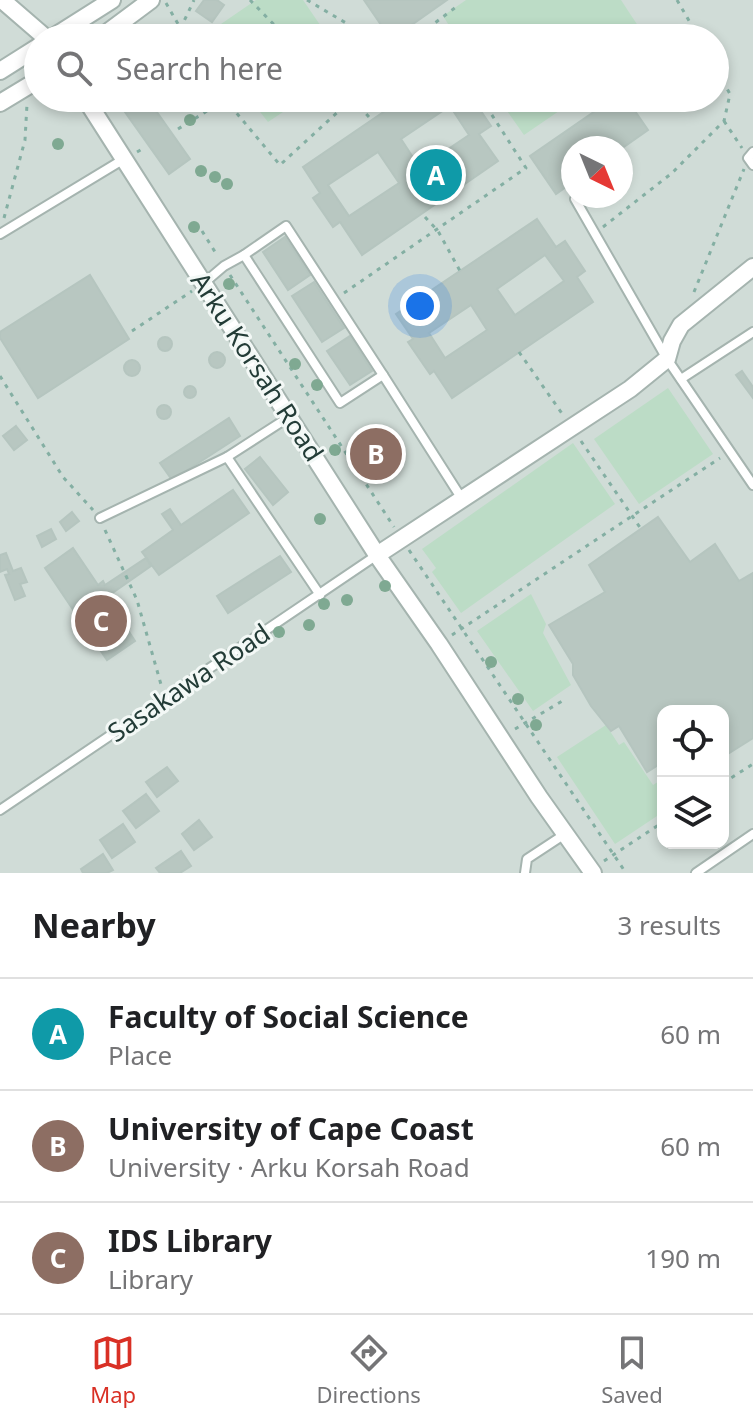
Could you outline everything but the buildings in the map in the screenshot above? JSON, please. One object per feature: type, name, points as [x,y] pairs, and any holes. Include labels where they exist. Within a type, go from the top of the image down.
[{"type":"street","points":[[2,0],[32,24]]},
{"type":"street","points":[[72,24],[112,0]]},
{"type":"street","points":[[119,24],[151,0]]},
{"type":"street","points":[[0,71],[24,56]]},
{"type":"street","points":[[0,103],[24,88]]},
{"type":"street","name":"Arku Korsah Road","points":[[94,112],[377,555],[592,872]]},
{"type":"street","points":[[377,555],[630,389],[667,359],[681,325],[753,267]]},
{"type":"lane","points":[[0,234],[124,159]]},
{"type":"lane","points":[[580,208],[667,359],[753,485]]},
{"type":"lane","points":[[203,283],[286,226],[462,499]]},
{"type":"lane","points":[[244,255],[340,403],[383,375]]},
{"type":"lane","points":[[681,379],[753,332]]},
{"type":"lane","points":[[100,518],[227,457],[289,417]]},
{"type":"lane","points":[[227,457],[320,595]]},
{"type":"lane","name":"Sasakawa Road","points":[[0,810],[377,555]]},
{"type":"lane","points":[[525,873],[527,859],[565,834]]},
{"type":"lane","points":[[696,873],[753,834]]},
{"type":"path","points":[[165,0],[178,24]]},
{"type":"path","points":[[182,24],[194,0]]},
{"type":"path","points":[[250,0],[273,24]]},
{"type":"path","points":[[307,0],[348,24]]},
{"type":"path","points":[[677,0],[691,24]]},
{"type":"path","points":[[435,24],[456,7]]},
{"type":"path","points":[[4,220],[29,112]]},
{"type":"path","points":[[178,129],[205,112]]},
{"type":"path","points":[[237,112],[280,165],[337,112]]},
{"type":"path","points":[[365,112],[369,117]]},
{"type":"path","points":[[334,299],[438,231],[526,168],[490,112]]},
{"type":"path","points":[[595,234],[672,173],[724,121],[726,112]]},
{"type":"path","points":[[692,297],[751,159],[724,121]]},
{"type":"path","points":[[425,217],[438,231],[460,271]]},
{"type":"path","points":[[202,231],[401,538],[626,873]]},
{"type":"path","points":[[132,331],[203,283]]},
{"type":"path","points":[[0,376],[63,477],[100,518],[137,600],[165,699]]},
{"type":"path","points":[[439,644],[730,451]]},
{"type":"path","points":[[501,738],[564,700]]},
{"type":"path","points":[[729,779],[753,764]]},
{"type":"path","points":[[592,872],[613,854],[657,826]]},
{"type":"shaded area","points":[[0,0],[753,0],[753,873],[0,873]]},
{"type":"green space","points":[[256,0],[303,0],[319,24],[221,24]]},
{"type":"green space","points":[[466,0],[621,0],[637,24],[448,24],[443,16]]},
{"type":"green space","points":[[260,112],[283,112],[268,122]]},
{"type":"green space","points":[[508,112],[558,112],[524,135]]},
{"type":"green space","points":[[668,388],[713,454],[639,504],[594,439]]},
{"type":"green space","points":[[573,443],[615,504],[461,613],[432,572],[436,568],[422,549]]},
{"type":"green space","points":[[531,594],[546,624],[543,633],[571,685],[533,711],[477,631]]},
{"type":"green space","points":[[606,725],[619,745],[624,742],[653,785],[657,782],[657,816],[615,844],[557,757]]},
{"type":"place","name":"Faculty of Social Science","points":[[436,175]]},
{"type":"place","name":"University of Cape Coast","points":[[376,454]]},
{"type":"place","name":"IDS Library","points":[[101,621]]}]
